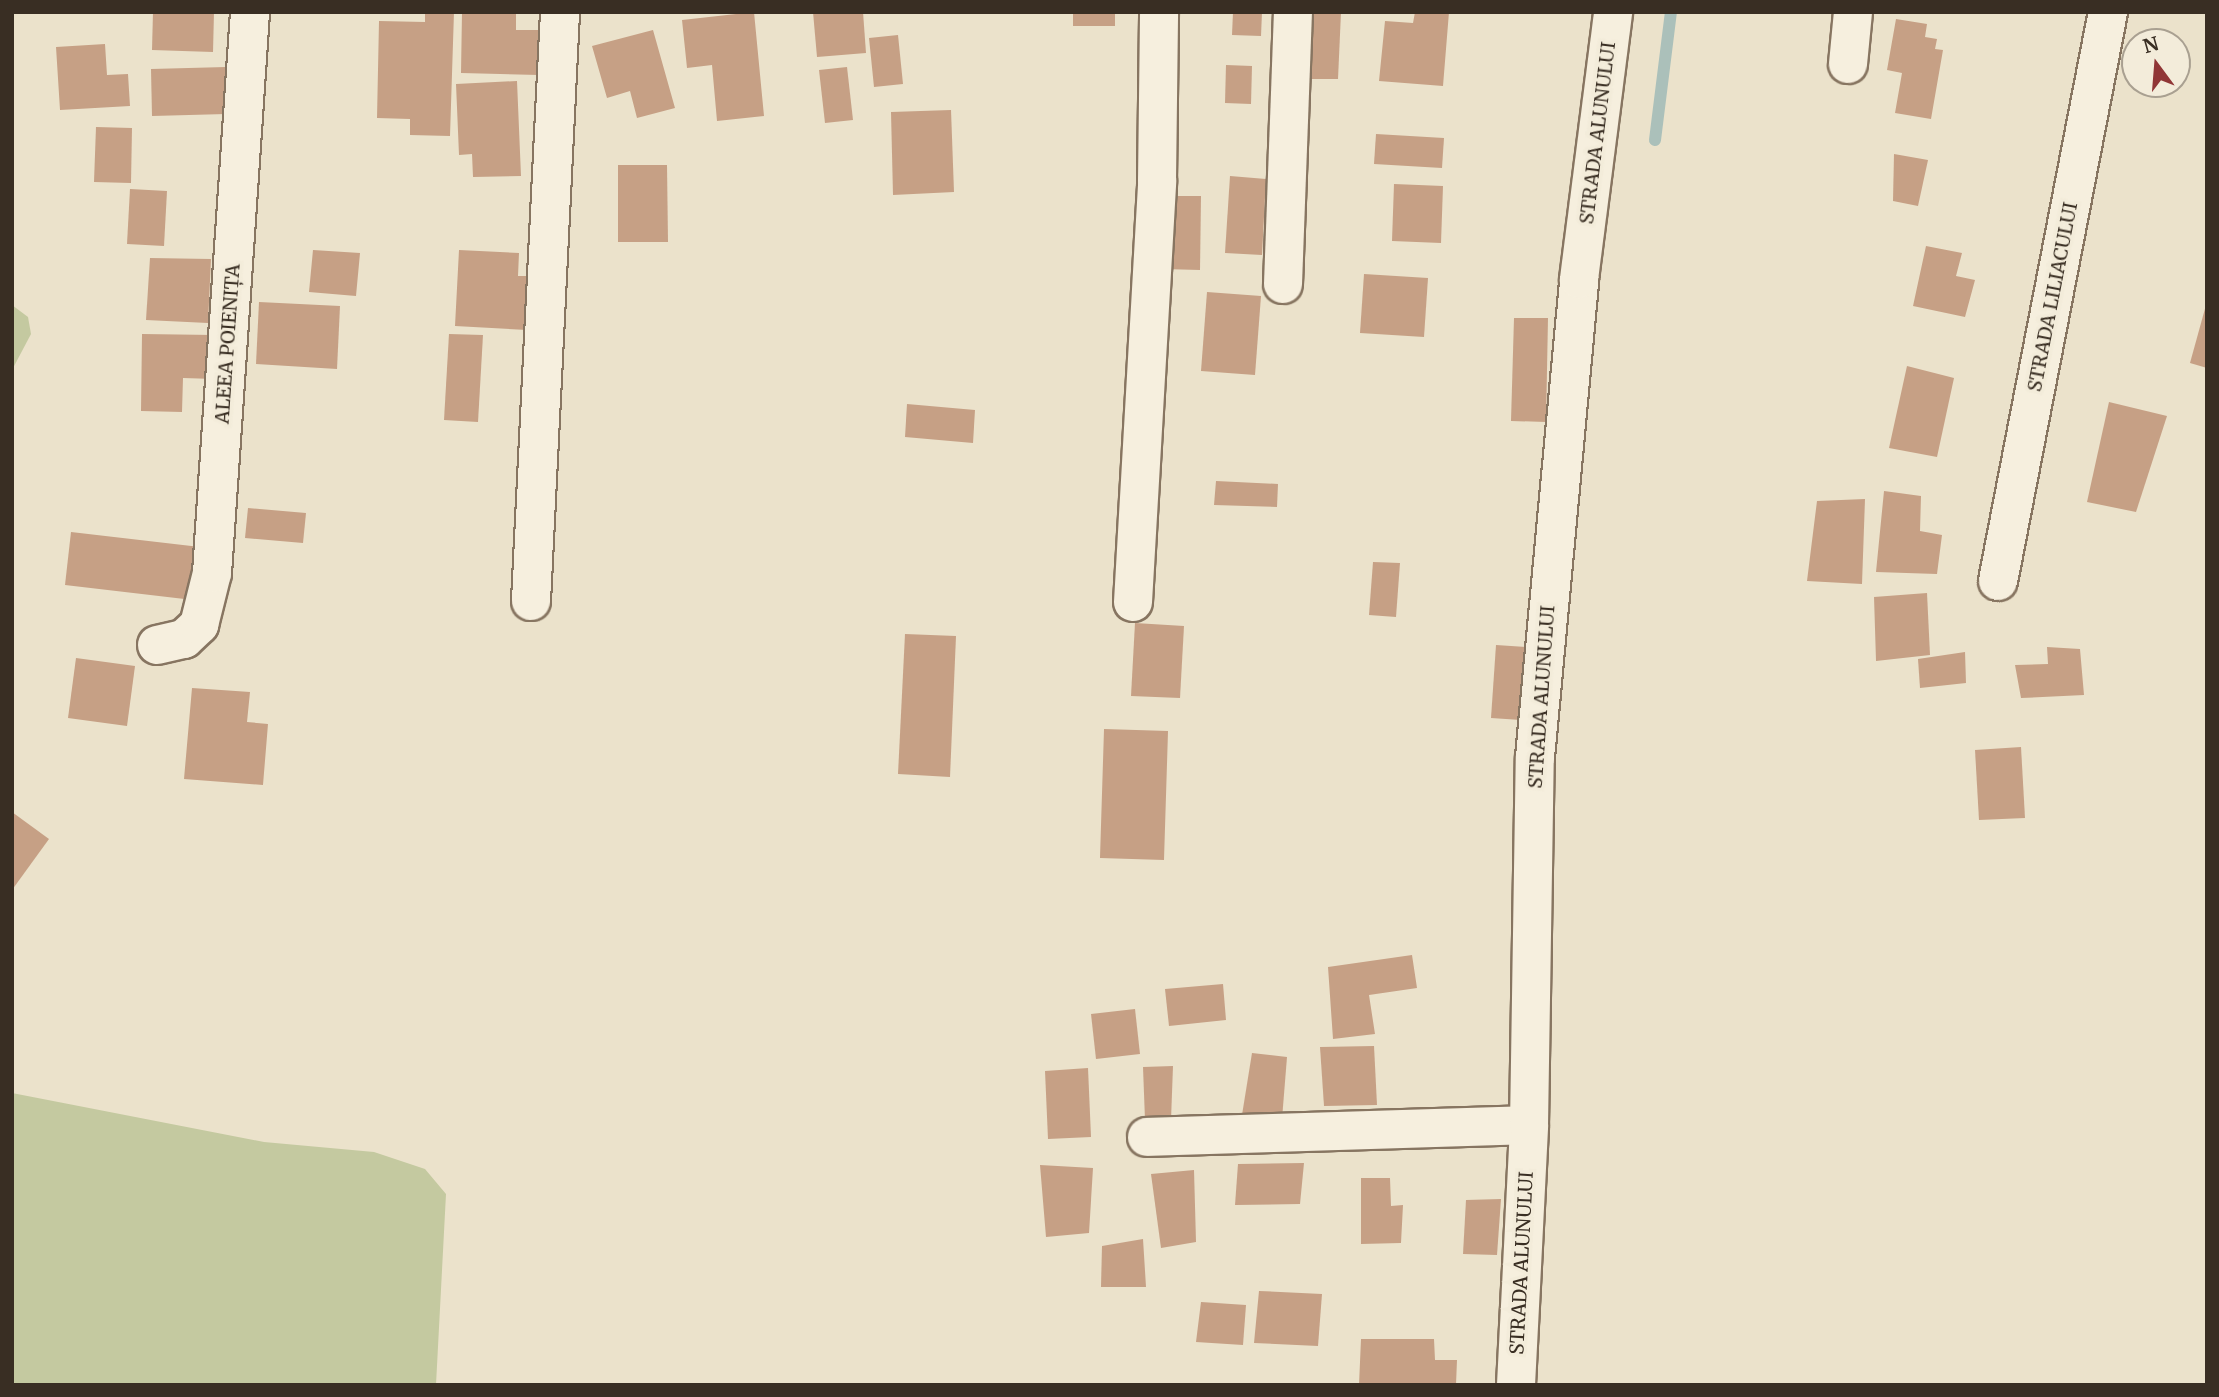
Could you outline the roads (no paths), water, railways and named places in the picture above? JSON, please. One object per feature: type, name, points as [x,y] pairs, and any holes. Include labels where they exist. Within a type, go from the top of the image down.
[{"type":"street","name":"ALEEA POIENIȚA","points":[[157,646],[184,639],[199,625],[212,573],[250,12]]},
{"type":"street","points":[[531,601],[560,12]]},
{"type":"street","points":[[1133,602],[1157,181],[1158,12]]},
{"type":"street","points":[[1283,284],[1293,12]]},
{"type":"street","name":"STRADA ALUNULUI","points":[[1516,1385],[1529,1125],[1535,757],[1579,279],[1613,12]]},
{"type":"street","points":[[1848,64],[1853,12]]},
{"type":"street","name":"STRADA LILIACULUI","points":[[1998,581],[2108,12]]},
{"type":"street","points":[[1147,1137],[1529,1125]]},
{"type":"waterway","points":[[1655,140],[1671,12]]}]
